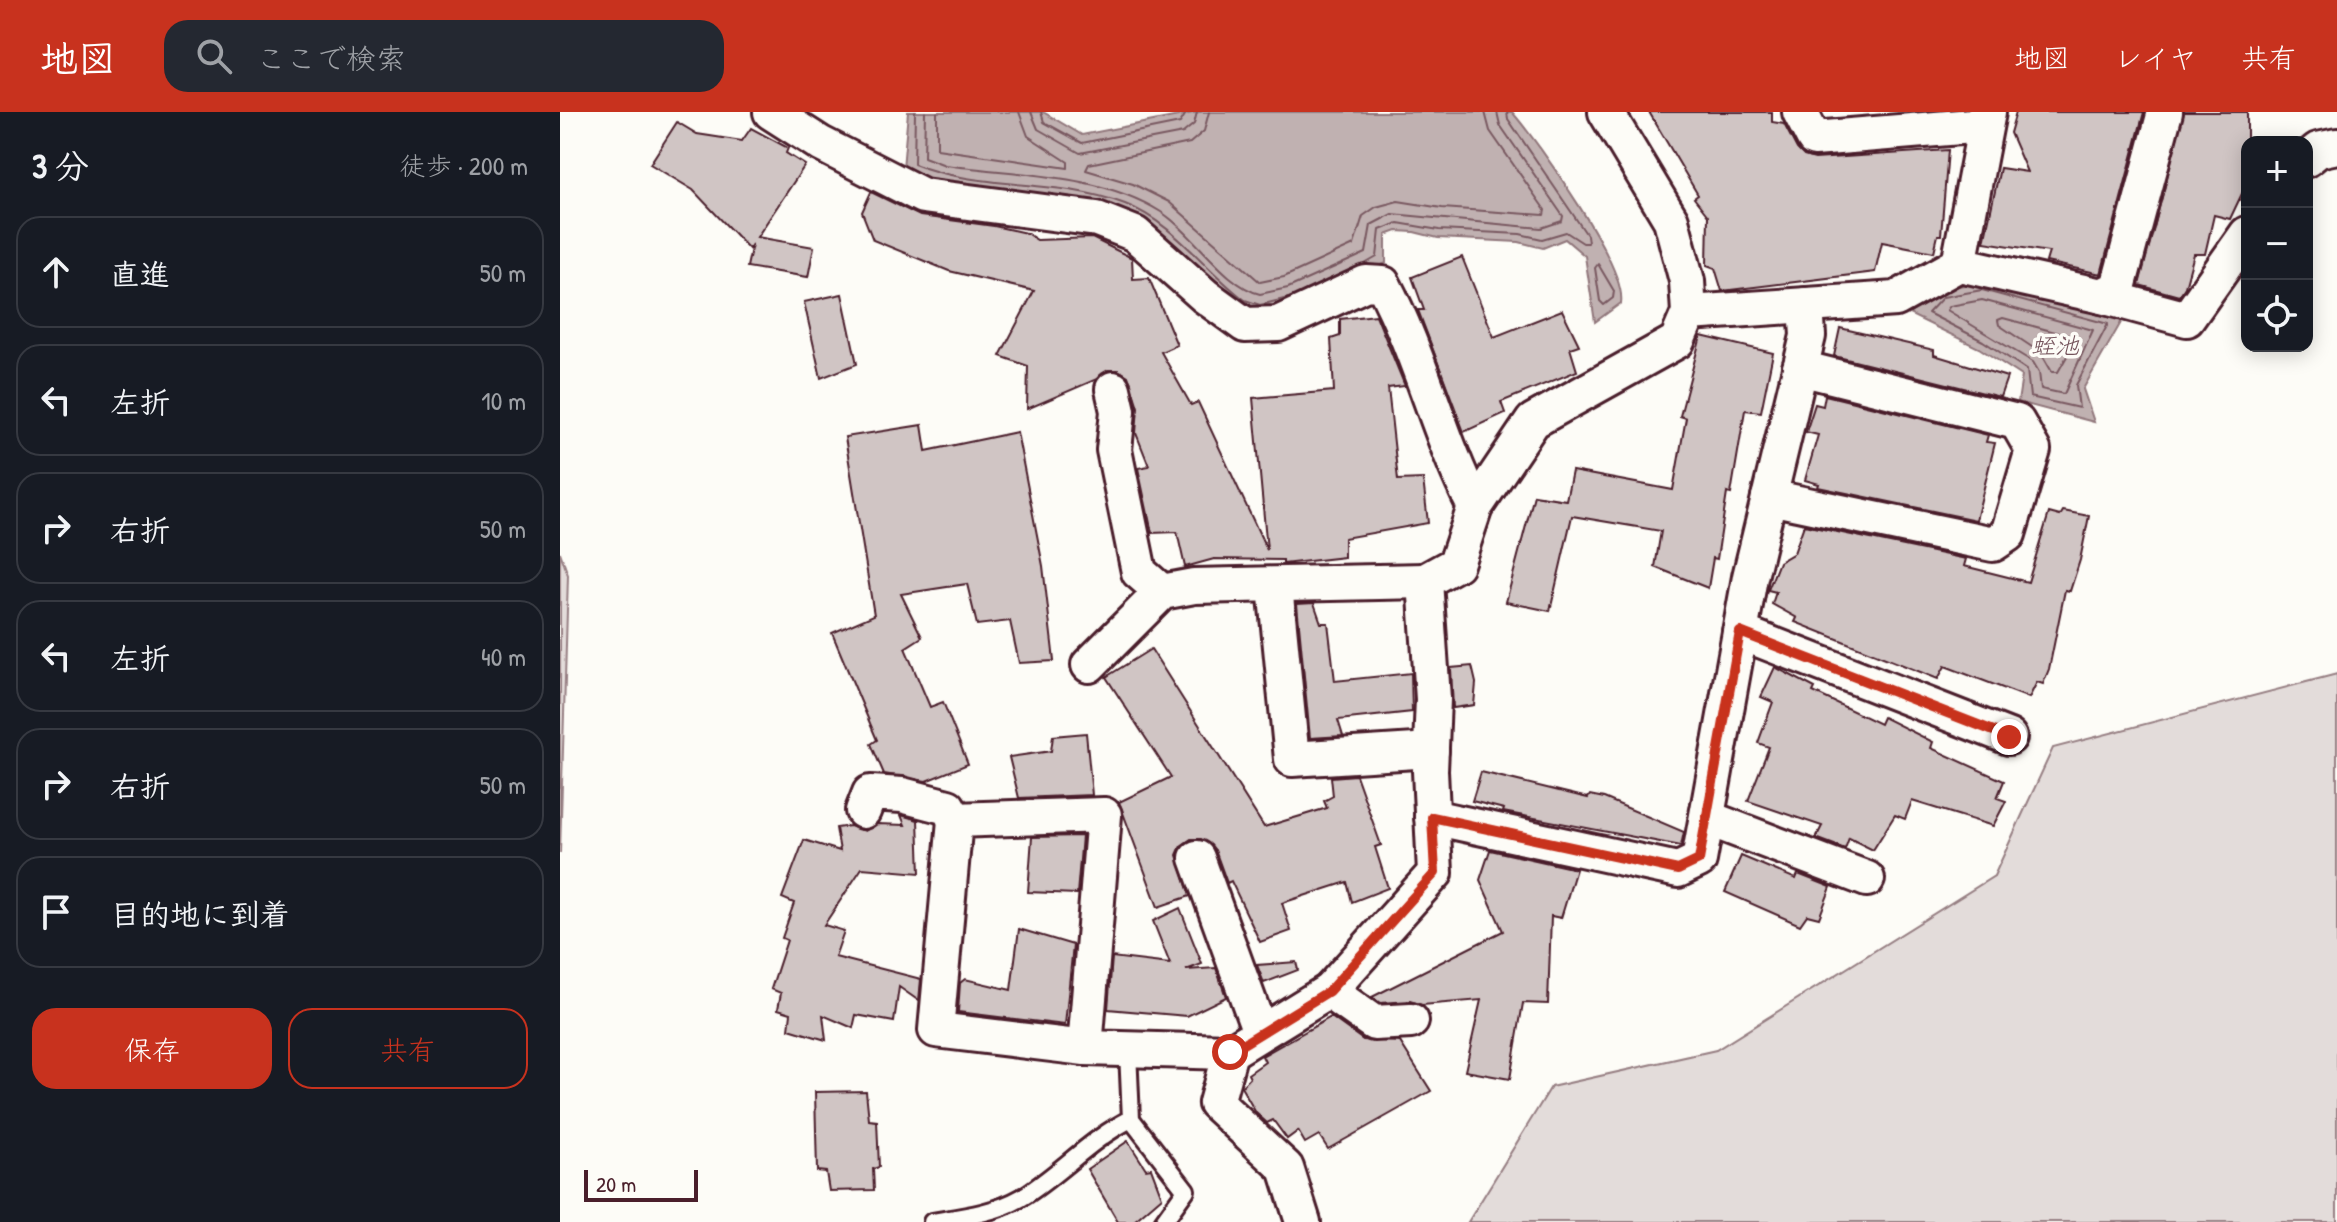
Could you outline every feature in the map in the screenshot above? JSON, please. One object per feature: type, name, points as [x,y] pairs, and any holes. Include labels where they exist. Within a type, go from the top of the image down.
[{"type":"street","points":[[771,112],[821,144],[923,196],[1097,219],[1135,234],[1205,296],[1245,325],[1278,324],[1366,283],[1383,284],[1423,374],[1453,464],[1475,507]]},
{"type":"street","points":[[1089,665],[1162,592],[1194,586],[1425,581],[1456,564],[1475,507],[1533,421],[1677,341],[1689,313],[1687,281],[1671,220],[1606,112]]},
{"type":"street","points":[[1800,112],[1814,139],[1986,118],[1959,264]]},
{"type":"street","points":[[2102,296],[2118,288],[2165,112]]},
{"type":"street","points":[[2313,154],[2337,146]]},
{"type":"street","points":[[1689,313],[1896,299],[1959,264],[2102,296],[2125,305],[2187,319],[2241,242]]},
{"type":"street","points":[[1432,817],[1678,870],[1699,860],[1740,632],[1808,336],[1806,305]]},
{"type":"street","points":[[1769,497],[1993,544],[2008,534],[2033,450],[2017,422],[1800,368]]},
{"type":"street","points":[[1113,389],[1118,411],[1114,450],[1139,572],[1162,592]]},
{"type":"street","points":[[863,811],[870,793],[902,795],[948,807],[955,820],[936,1030],[1085,1048],[1230,1052],[1329,991],[1435,873],[1431,750],[1433,699],[1425,581]]},
{"type":"street","points":[[1275,586],[1292,759],[1431,750]]},
{"type":"street","points":[[1740,632],[1968,738],[2009,737]]},
{"type":"street","points":[[955,820],[1104,815],[1085,1048]]},
{"type":"street","points":[[1707,818],[1867,879]]},
{"type":"street","points":[[1197,858],[1260,1032]]},
{"type":"street","points":[[1329,991],[1374,1023],[1411,1021]]},
{"type":"street","points":[[1230,1052],[1216,1103],[1286,1168],[1303,1222]]},
{"type":"lane","points":[[1128,1051],[1131,1119],[1186,1190],[1163,1222]]},
{"type":"lane","points":[[932,1222],[977,1215],[1020,1198],[1105,1132],[1131,1119]]},
{"type":"shaded area","points":[[560,552],[568,575],[560,853]]},
{"type":"shaded area","points":[[2337,674],[2337,1222],[1468,1222],[1551,1087],[1716,1050],[1994,876],[2053,748]]},
{"type":"water","points":[[908,112],[1043,112],[1082,135],[1199,112],[1512,112],[1560,177],[1596,235],[1619,286],[1621,303],[1595,322],[1585,256],[1565,239],[1543,248],[1519,242],[1438,238],[1397,231],[1386,235],[1386,263],[1316,298],[1278,309],[1260,311],[1242,308],[1153,228],[940,183],[903,168]]},
{"type":"water","name":"蛭池","points":[[1982,282],[2123,319],[2083,389],[2094,422],[2018,402],[2022,376],[1979,348],[1909,314],[1940,289]]},
{"type":"building","points":[[1649,112],[1772,112],[1772,122],[1784,124],[1797,149],[1804,156],[1815,159],[1948,150],[1941,235],[1938,235],[1934,252],[1882,242],[1875,272],[1722,291],[1715,268],[1707,265],[1708,216],[1694,198],[1698,195]]},
{"type":"building","points":[[2016,112],[2144,112],[2101,274],[2046,262],[2049,252],[1984,242],[2000,168],[2027,172],[2010,133]]},
{"type":"building","points":[[2184,112],[2247,112],[2247,136],[2241,136],[2241,196],[2230,219],[2214,215],[2205,254],[2194,254],[2185,287],[2179,296],[2139,285]]},
{"type":"building","points":[[677,122],[697,134],[742,141],[751,128],[788,148],[786,153],[805,165],[757,237],[814,247],[808,277],[747,267],[752,244],[749,249],[693,190],[650,164]]},
{"type":"building","points":[[871,192],[920,216],[994,226],[1026,233],[1037,240],[1092,238],[1132,258],[1133,279],[1149,278],[1177,345],[1161,352],[1191,405],[1198,402],[1267,550],[1253,398],[1334,391],[1331,339],[1340,336],[1340,319],[1376,315],[1405,386],[1388,388],[1398,480],[1423,479],[1428,523],[1344,538],[1344,557],[1283,564],[1283,560],[1214,559],[1185,567],[1177,532],[1152,533],[1138,468],[1149,466],[1136,433],[1138,407],[1128,376],[1118,370],[1108,370],[1097,379],[1027,409],[1028,366],[1000,356],[1034,291],[949,271],[873,240],[862,212]]},
{"type":"building","points":[[1462,257],[1494,337],[1562,310],[1579,345],[1570,348],[1577,371],[1501,402],[1505,413],[1464,432],[1418,310],[1424,310],[1412,277]]},
{"type":"building","points":[[842,294],[857,364],[821,378],[804,302]]},
{"type":"building","points":[[1840,328],[1934,350],[1934,355],[2007,377],[2000,397],[1834,356]]},
{"type":"building","points":[[1701,336],[1773,353],[1761,412],[1745,410],[1731,494],[1727,493],[1717,559],[1713,558],[1708,588],[1655,567],[1661,531],[1572,516],[1550,611],[1506,602],[1534,495],[1566,500],[1572,471],[1673,490],[1686,418],[1680,416]]},
{"type":"building","points":[[1825,395],[1988,435],[1986,442],[1995,443],[1976,520],[1818,487],[1819,484],[1805,480],[1818,435],[1806,432],[1815,404],[1823,406]]},
{"type":"building","points":[[922,425],[926,451],[1017,432],[1043,566],[1054,661],[1019,663],[1010,621],[977,625],[967,584],[901,594],[922,637],[905,648],[930,707],[943,702],[968,764],[926,781],[884,774],[871,744],[877,740],[832,633],[874,615],[845,437]]},
{"type":"building","points":[[2063,511],[2089,516],[2070,591],[2065,590],[2049,669],[2043,684],[2037,682],[2029,698],[1945,666],[1938,679],[1795,622],[1797,618],[1772,604],[1776,592],[1768,590],[1779,562],[1794,553],[1804,525],[1966,559],[1964,566],[2028,582],[2049,513],[2060,516]]},
{"type":"building","points":[[1314,603],[1321,623],[1328,623],[1335,681],[1411,673],[1412,712],[1338,720],[1343,736],[1310,738],[1297,604]]},
{"type":"building","points":[[1151,649],[1264,827],[1327,808],[1324,801],[1333,796],[1331,777],[1356,775],[1381,845],[1375,847],[1388,888],[1352,902],[1347,882],[1282,903],[1291,931],[1260,942],[1231,881],[1227,883],[1215,850],[1201,839],[1191,839],[1181,846],[1177,855],[1190,896],[1158,907],[1119,802],[1171,777],[1106,677]]},
{"type":"building","points":[[1472,666],[1476,683],[1474,705],[1453,708],[1451,668]]},
{"type":"building","points":[[1775,667],[1815,688],[1813,692],[1880,724],[1883,717],[1933,742],[1931,748],[2004,781],[1997,798],[2006,801],[1993,826],[1912,801],[1905,819],[1895,815],[1873,850],[1849,838],[1845,849],[1816,838],[1822,826],[1748,801],[1769,747],[1758,743],[1773,702],[1761,697]]},
{"type":"building","points":[[1086,733],[1092,795],[1019,798],[1009,757],[1051,751],[1053,736]]},
{"type":"building","points":[[1481,772],[1588,798],[1590,795],[1604,798],[1684,832],[1681,846],[1503,812],[1504,809],[1472,801]]},
{"type":"building","points":[[901,815],[918,820],[920,873],[862,868],[824,925],[844,931],[835,957],[921,979],[919,1001],[899,987],[894,1022],[856,1015],[853,1028],[823,1015],[826,1040],[789,1029],[791,1013],[778,1009],[781,993],[771,989],[787,940],[782,938],[794,903],[782,898],[804,840],[840,851],[836,828],[850,826],[865,831],[877,824],[905,825]]},
{"type":"building","points":[[1082,836],[1077,894],[1028,892],[1032,837]]},
{"type":"building","points":[[1490,850],[1576,869],[1561,918],[1551,916],[1548,1004],[1523,1003],[1510,1079],[1465,1071],[1481,1000],[1422,1005],[1410,1001],[1380,1003],[1372,997],[1503,931],[1480,880]]},
{"type":"building","points":[[1741,856],[1796,879],[1798,874],[1831,887],[1819,918],[1807,915],[1800,925],[1725,892]]},
{"type":"building","points":[[1180,908],[1202,964],[1186,970],[1216,968],[1226,997],[1187,1016],[1108,1009],[1112,957],[1170,964],[1153,921]]},
{"type":"building","points":[[1019,929],[1073,945],[1065,1025],[958,1012],[960,983],[965,979],[1011,990]]},
{"type":"building","points":[[1296,962],[1298,970],[1264,983],[1257,965]]},
{"type":"building","points":[[1331,1017],[1363,1040],[1400,1042],[1431,1091],[1328,1149],[1319,1135],[1305,1143],[1298,1131],[1287,1139],[1273,1120],[1267,1123],[1256,1113],[1241,1087],[1250,1078],[1248,1074],[1265,1062],[1262,1056]]},
{"type":"building","points":[[866,1091],[869,1120],[877,1121],[879,1167],[873,1169],[874,1190],[829,1191],[826,1172],[817,1171],[815,1092]]},
{"type":"building","points":[[1128,1141],[1146,1169],[1151,1168],[1162,1197],[1133,1222],[1118,1222],[1087,1169]]},
{"type":"route","points":[[1230,1052],[1329,991],[1435,873],[1432,817],[1678,870],[1699,860],[1740,632],[2009,737]]}]
